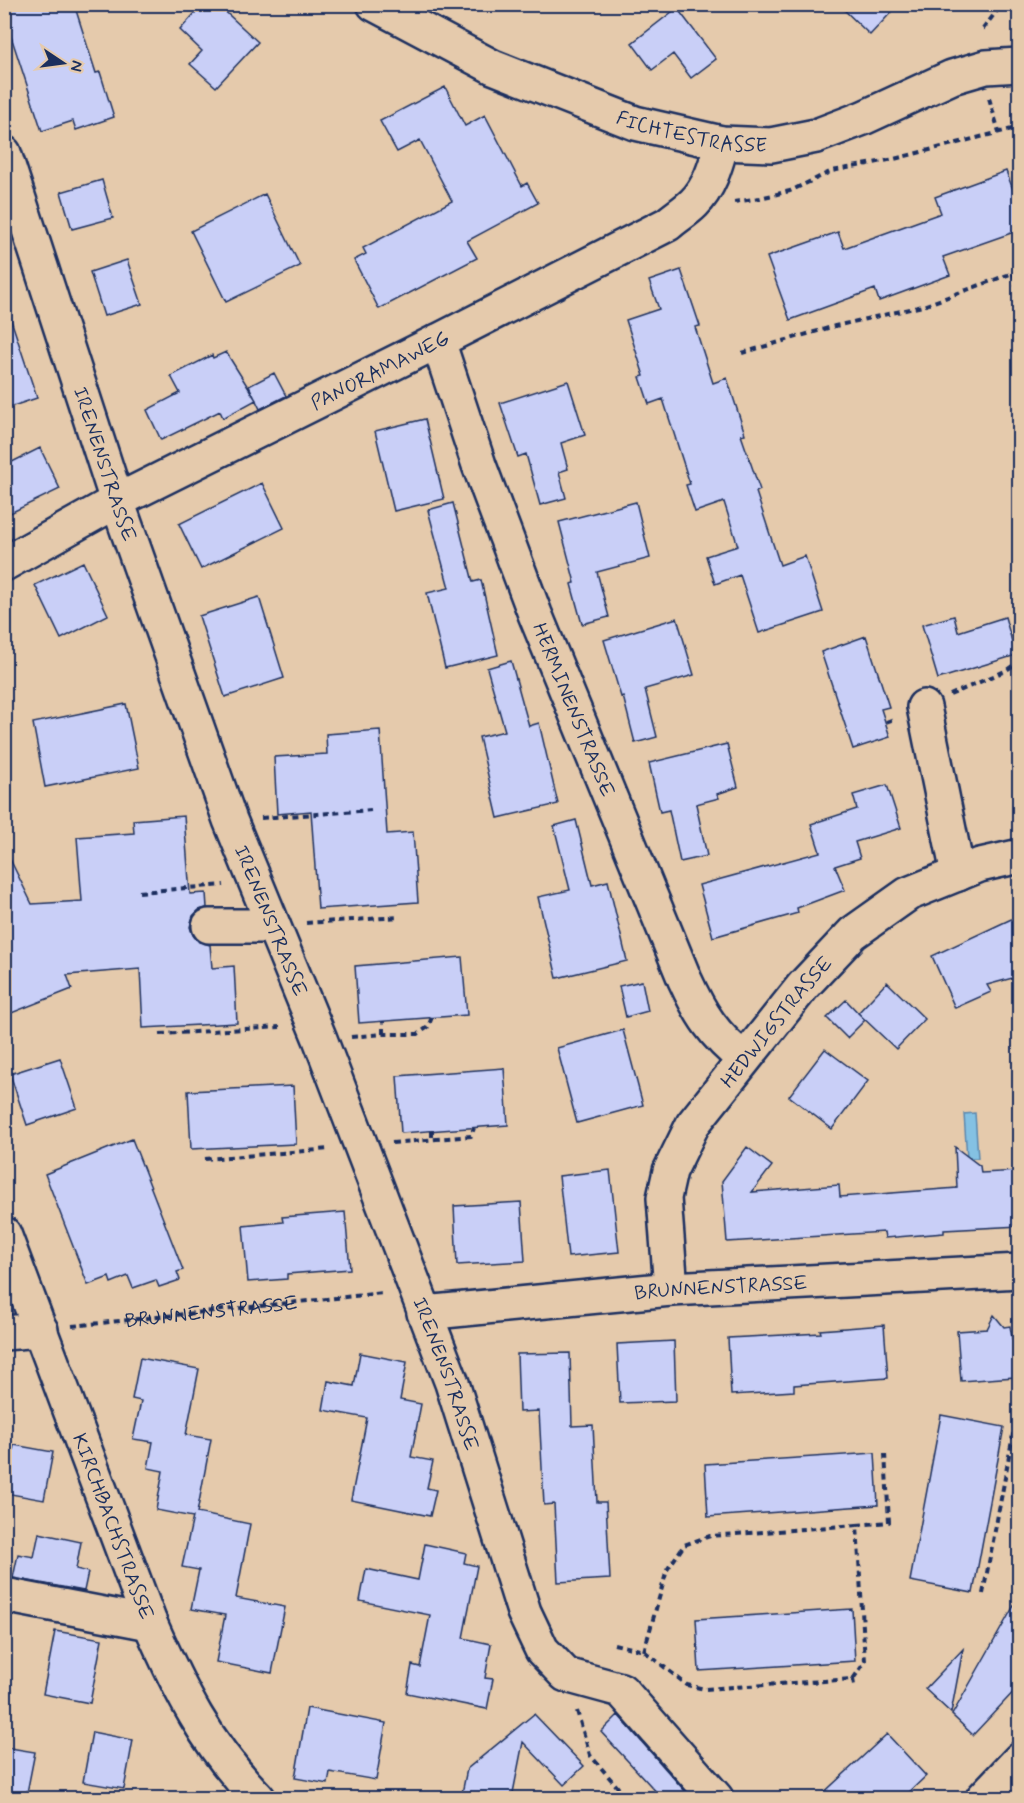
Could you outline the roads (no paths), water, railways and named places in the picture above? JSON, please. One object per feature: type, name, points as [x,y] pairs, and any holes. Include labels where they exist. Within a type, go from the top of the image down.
[{"type":"street","name":"FICHTESTRASSE","points":[[375,4],[493,67],[635,123],[722,143],[771,145],[816,136],[863,118],[952,77],[986,68],[1019,66]]},
{"type":"street","points":[[1019,66],[1020,58]]},
{"type":"street","name":"PANORAMAWEG","points":[[4,564],[117,501],[668,224],[695,202],[704,189],[713,172],[722,143]]},
{"type":"street","name":"IRENENSTRASSE","points":[[4,153],[117,501],[230,820],[317,1032],[452,1383],[524,1612],[542,1650],[566,1676],[621,1690],[716,1798]]},
{"type":"street","name":"HERMINENSTRASSE","points":[[438,341],[479,465],[535,614],[685,980],[698,1007],[713,1030],[726,1046],[744,1059]]},
{"type":"street","points":[[924,706],[958,874]]},
{"type":"street","name":"HEDWIGSTRASSE","points":[[671,1288],[664,1198],[670,1171],[693,1124],[744,1059],[803,986],[853,933],[908,894],[980,865],[1020,856]]},
{"type":"street","points":[[208,926],[273,926]]},
{"type":"street","name":"KIRCHBACHSTRASSE","points":[[4,1234],[150,1623],[193,1714],[246,1794]]},
{"type":"street","name":"BRUNNENSTRASSE","points":[[421,1301],[1020,1271]]},
{"type":"street","points":[[4,1333],[41,1330]]},
{"type":"street","points":[[4,1596],[150,1623]]},
{"type":"street","points":[[983,1798],[1020,1759]]},
{"type":"water","points":[[975,1113],[978,1158],[967,1158],[964,1114]]}]
